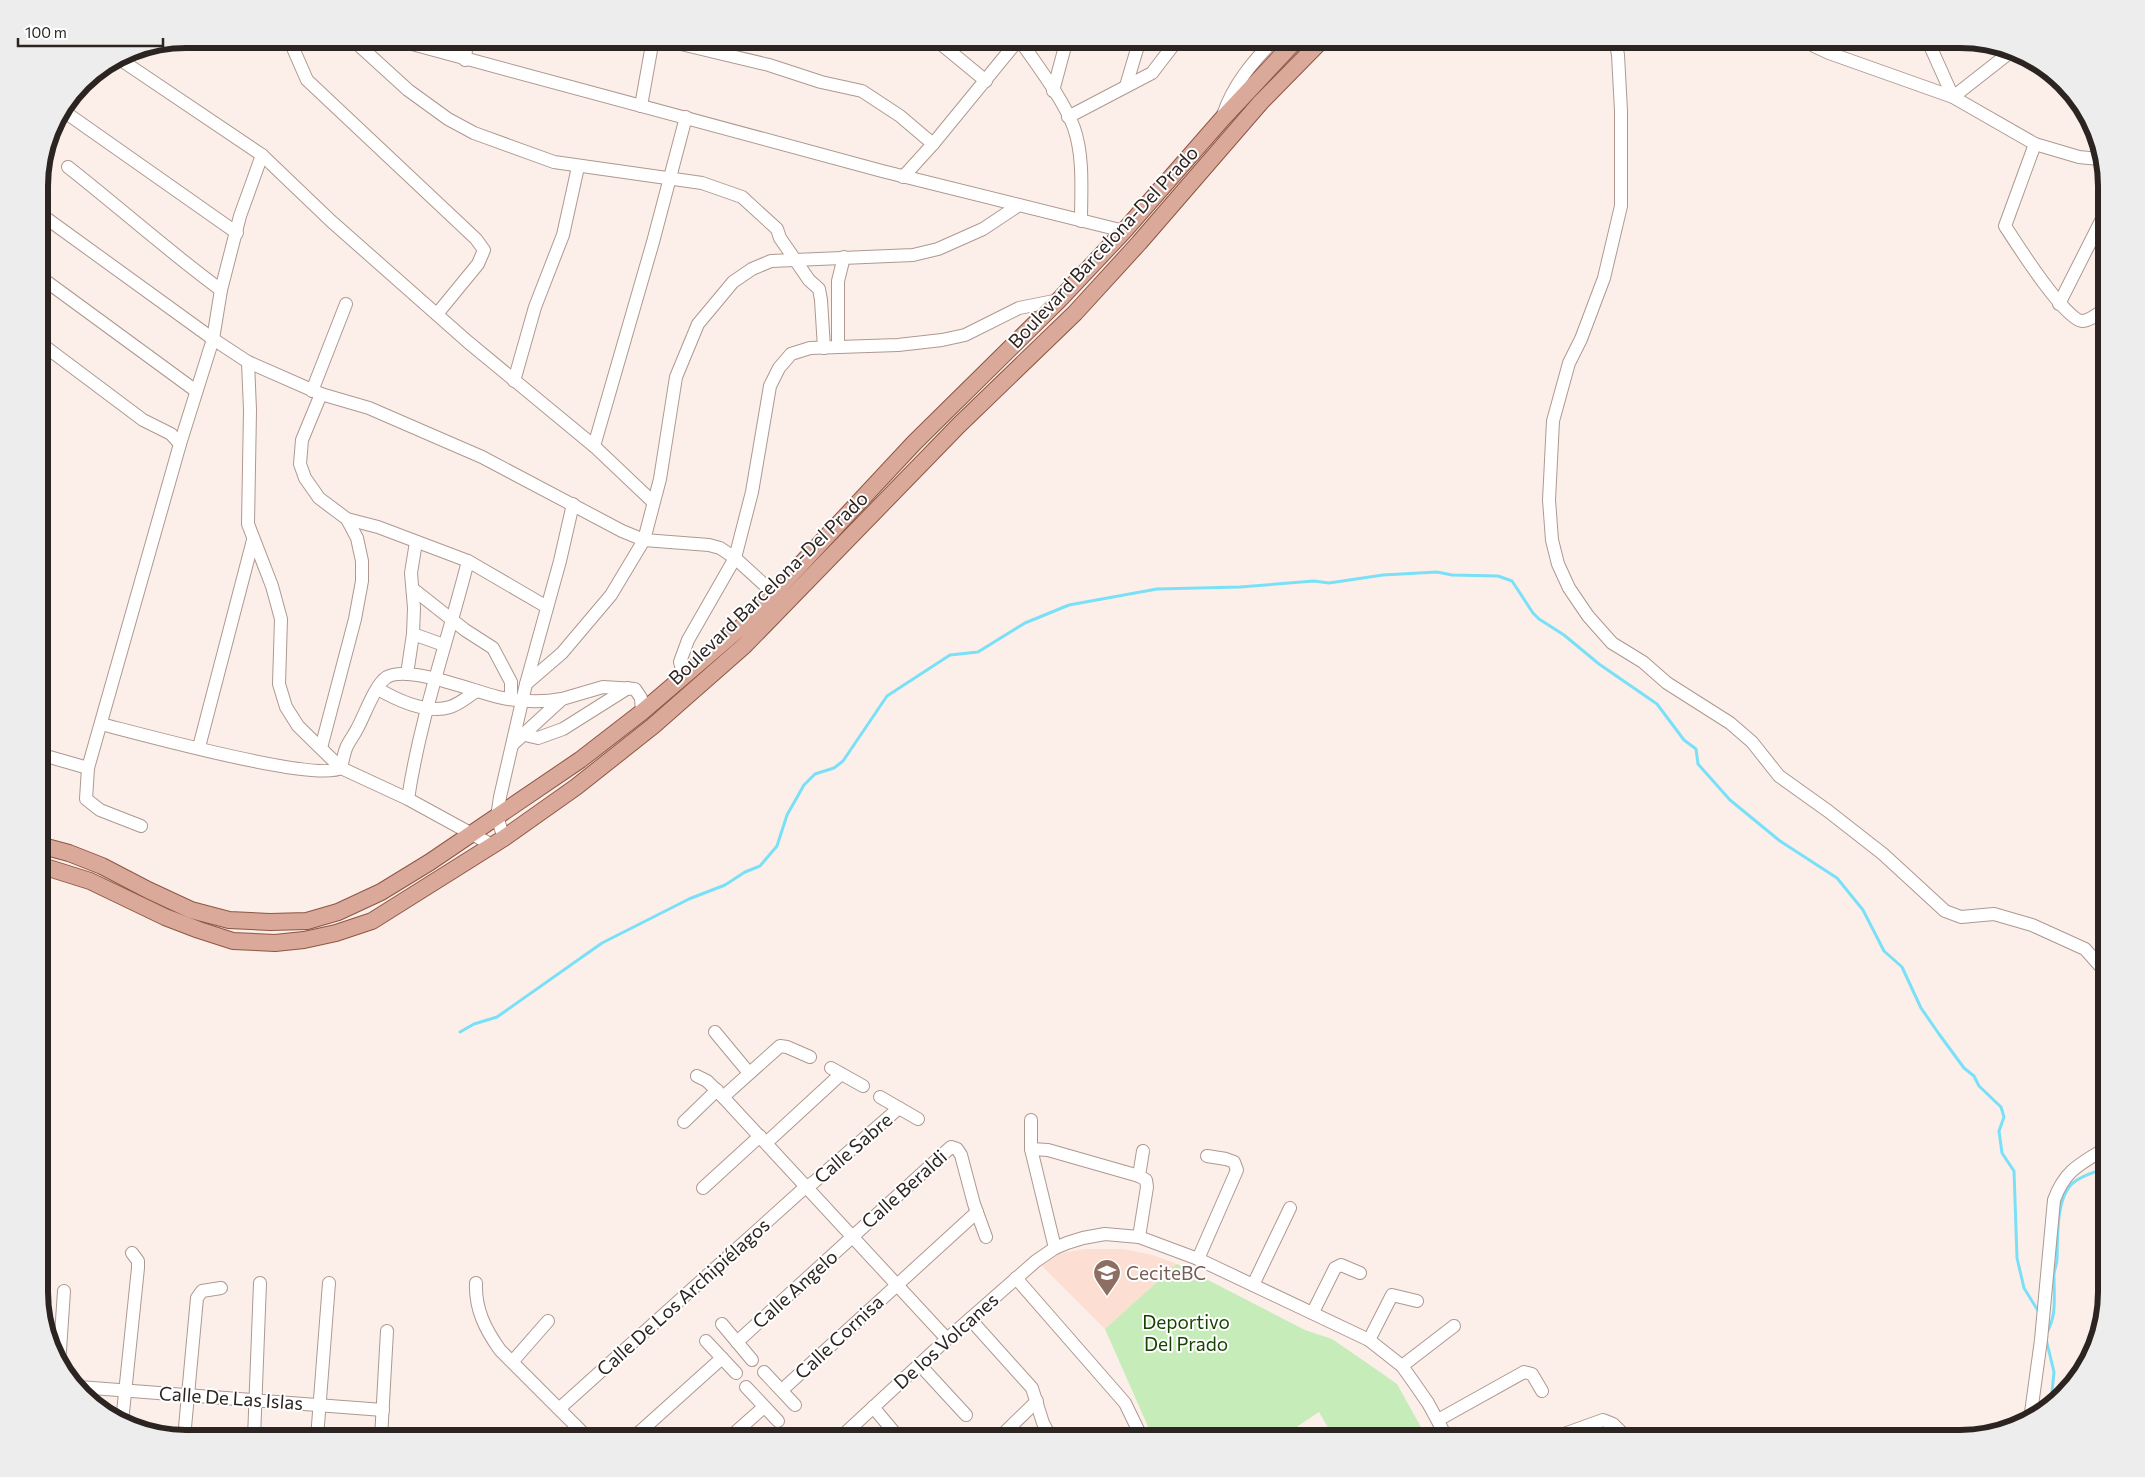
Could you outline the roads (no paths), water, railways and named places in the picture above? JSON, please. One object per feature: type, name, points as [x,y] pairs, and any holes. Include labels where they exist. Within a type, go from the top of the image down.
[{"type":"main road","name":"Boulevard Barcelona-Del Prado","points":[[48,868],[90,881],[165,917],[232,941],[275,943],[336,934],[372,921],[498,841],[576,788],[653,726],[744,646],[779,598],[914,443],[1059,300],[1124,231],[1222,118],[1288,48]]},
{"type":"main road","name":"Boulevard Barcelona-Del Prado","points":[[48,847],[69,853],[102,866],[191,910],[229,920],[307,921],[338,912],[381,892],[472,834],[580,760],[642,712],[746,623],[779,598],[1075,313],[1139,243],[1261,102],[1313,48]]},
{"type":"main road","points":[[90,881],[102,866]]},
{"type":"street","points":[[292,48],[307,80],[476,239],[484,250],[478,264],[437,314]]},
{"type":"street","points":[[362,48],[408,90],[448,119],[474,133],[507,146],[554,162],[669,180],[702,183],[742,197],[777,230],[794,259],[809,280],[819,289],[824,348]]},
{"type":"street","points":[[425,48],[686,117],[902,177],[1124,231]]},
{"type":"street","points":[[465,60],[466,48]]},
{"type":"street","points":[[641,106],[651,48]]},
{"type":"street","points":[[698,48],[769,65],[821,82],[862,91],[900,116],[933,144]]},
{"type":"street","points":[[946,48],[986,81]]},
{"type":"street","points":[[902,177],[933,144],[1012,48]]},
{"type":"street","points":[[1025,48],[1053,90],[1074,128],[1080,156],[1081,221]]},
{"type":"street","points":[[1053,90],[1065,48]]},
{"type":"street","points":[[1126,86],[1137,48]]},
{"type":"street","points":[[1068,117],[1152,73],[1171,48]]},
{"type":"street","points":[[1222,118],[1230,96],[1245,74],[1267,48]]},
{"type":"street","points":[[1617,48],[1620,111],[1621,206],[1604,278],[1581,340],[1569,363],[1553,421],[1549,500],[1552,540],[1558,564],[1569,588],[1588,616],[1612,643],[1643,662],[1667,683],[1730,723],[1752,742],[1779,776],[1883,854],[1945,911],[1961,917],[1994,914],[2032,925],[2085,949],[2098,964]]},
{"type":"street","points":[[1818,48],[1953,97],[2035,144],[2079,157],[2094,159]]},
{"type":"street","points":[[1931,48],[1953,97]]},
{"type":"street","points":[[1953,97],[2006,56]]},
{"type":"street","points":[[124,62],[262,155],[331,221],[514,381],[594,446],[653,502]]},
{"type":"street","points":[[68,114],[237,233]]},
{"type":"street","points":[[594,446],[651,251],[686,117]]},
{"type":"street","points":[[2035,144],[2005,226],[2059,304],[2082,321],[2098,312]]},
{"type":"street","points":[[141,826],[100,810],[86,799],[88,768],[180,444],[213,339],[221,290],[248,193],[262,155]]},
{"type":"street","points":[[68,166],[153,234],[188,266],[221,290]]},
{"type":"street","points":[[514,381],[535,307],[563,236],[578,167]]},
{"type":"street","points":[[526,684],[562,653],[611,595],[644,540],[660,479],[676,377],[698,324],[733,282],[752,269],[771,261],[913,255],[938,249],[983,229],[1019,205]]},
{"type":"street","points":[[48,220],[213,339],[248,362],[316,392],[369,408],[414,427],[498,465],[622,531],[644,540],[709,545],[720,548],[735,558],[779,598]]},
{"type":"street","points":[[2059,304],[2098,227]]},
{"type":"street","points":[[838,346],[838,281],[844,257]]},
{"type":"street","points":[[48,283],[196,391]]},
{"type":"street","points":[[684,676],[680,662],[688,640],[735,558],[752,492],[770,386],[779,368],[791,354],[810,348],[898,345],[942,340],[965,335],[1020,308],[1059,300]]},
{"type":"street","points":[[346,304],[302,440],[300,464],[311,488],[319,498],[347,519],[378,527],[468,560],[547,607]]},
{"type":"street","points":[[1020,308],[1033,327]]},
{"type":"street","points":[[48,349],[143,420],[171,434],[180,444]]},
{"type":"street","points":[[248,362],[250,410],[248,524],[272,586],[281,619],[278,684],[286,707],[298,726],[341,768],[408,799],[472,834],[498,841],[497,817],[504,774],[513,744],[517,700],[511,682],[493,648],[413,589]]},
{"type":"street","points":[[517,700],[526,684],[560,561],[573,504]]},
{"type":"street","points":[[321,748],[355,619],[362,581],[362,560],[356,538],[347,519]]},
{"type":"street","points":[[199,747],[253,540]]},
{"type":"street","points":[[407,674],[413,634],[411,573],[416,542]]},
{"type":"street","points":[[408,799],[427,708],[444,645],[453,620],[468,560]]},
{"type":"street","points":[[413,634],[444,645]]},
{"type":"street","points":[[341,768],[347,746],[378,689],[386,678],[407,674],[435,678],[477,691],[517,700],[541,703],[603,687],[635,689],[639,692],[642,712]]},
{"type":"street","points":[[525,735],[538,738],[563,730],[628,688]]},
{"type":"street","points":[[378,689],[391,696],[427,708],[449,708],[477,691]]},
{"type":"street","points":[[513,744],[562,699]]},
{"type":"street","points":[[101,724],[305,770],[336,770],[341,768]]},
{"type":"street","points":[[48,757],[88,768]]},
{"type":"street","points":[[715,1032],[750,1073]]},
{"type":"street","points":[[684,1122],[720,1093],[750,1073],[780,1046],[810,1057]]},
{"type":"street","points":[[703,1188],[763,1140],[836,1071],[863,1086]]},
{"type":"street","points":[[698,1076],[720,1093],[947,1338]]},
{"type":"street","points":[[880,1097],[918,1119]]},
{"type":"street","name":"Calle Sabre","points":[[807,1187],[899,1108]]},
{"type":"street","points":[[1031,1120],[1031,1149],[1055,1248]]},
{"type":"street","name":"Calle Beraldi","points":[[853,1236],[951,1147],[957,1149],[961,1155],[977,1212]]},
{"type":"street","points":[[1031,1149],[1048,1150],[1142,1178]]},
{"type":"street","points":[[1139,1237],[1147,1187],[1142,1178],[1143,1151]]},
{"type":"street","points":[[2032,1409],[2041,1340],[2054,1200],[2060,1184],[2069,1172],[2098,1153]]},
{"type":"street","points":[[1198,1259],[1237,1170],[1234,1162],[1207,1156]]},
{"type":"street","name":"Calle De Los Archipiélagos","points":[[560,1408],[807,1187]]},
{"type":"street","points":[[1254,1285],[1290,1208]]},
{"type":"street","points":[[977,1212],[986,1237]]},
{"type":"street","name":"Calle Cornisa","points":[[782,1390],[977,1212]]},
{"type":"street","name":"De los Volcanes","points":[[849,1430],[947,1338],[1016,1278],[1055,1248],[1083,1238],[1105,1234],[1139,1237],[1198,1259],[1314,1312],[1369,1340],[1402,1366],[1443,1430]]},
{"type":"street","name":"Calle Angelo","points":[[737,1342],[853,1236]]},
{"type":"street","points":[[123,1414],[138,1268],[138,1261],[132,1253]]},
{"type":"street","points":[[1314,1312],[1335,1268],[1341,1265],[1360,1273]]},
{"type":"street","points":[[1016,1278],[1125,1403],[1138,1430]]},
{"type":"street","points":[[254,1430],[260,1283]]},
{"type":"street","points":[[318,1430],[329,1283]]},
{"type":"street","points":[[476,1283],[476,1301],[482,1318],[500,1350],[581,1430]]},
{"type":"street","points":[[185,1430],[198,1293],[220,1288]]},
{"type":"street","points":[[60,1348],[64,1291]]},
{"type":"street","points":[[1369,1340],[1392,1295],[1417,1301]]},
{"type":"street","points":[[970,1318],[1026,1381],[1037,1401],[1047,1430]]},
{"type":"street","points":[[513,1361],[548,1321]]},
{"type":"street","points":[[722,1324],[752,1360]]},
{"type":"street","points":[[1402,1366],[1454,1326]]},
{"type":"street","points":[[382,1430],[387,1331]]},
{"type":"street","points":[[706,1341],[736,1373]]},
{"type":"street","points":[[642,1430],[722,1358]]},
{"type":"street","points":[[919,1364],[966,1416]]},
{"type":"street","points":[[764,1372],[795,1405]]},
{"type":"street","points":[[1438,1420],[1524,1372],[1532,1374],[1542,1391]]},
{"type":"street","points":[[746,1387],[778,1420]]},
{"type":"street","name":"Calle De Las Islas","points":[[87,1388],[383,1410]]},
{"type":"street","points":[[1006,1430],[1037,1401]]},
{"type":"street","points":[[738,1430],[764,1406]]},
{"type":"street","points":[[873,1408],[892,1430]]},
{"type":"street","points":[[1575,1430],[1603,1420],[1613,1424],[1619,1430]]},
{"type":"waterway","points":[[460,1032],[474,1024],[497,1017],[602,943],[689,899],[725,885],[745,872],[760,866],[777,846],[787,815],[804,785],[815,774],[834,768],[843,761],[887,696],[950,655],[978,652],[1025,623],[1069,605],[1157,589],[1240,587],[1314,581],[1329,583],[1383,575],[1437,572],[1452,575],[1498,576],[1512,581],[1539,619],[1564,635],[1599,664],[1657,704],[1684,740],[1696,749],[1698,764],[1730,800],[1780,841],[1837,878],[1863,910],[1884,951],[1902,967],[1921,1008],[1939,1034],[1964,1068],[1974,1076],[1979,1086],[2001,1107],[2004,1117],[1999,1131],[2002,1153],[2014,1171],[2017,1258],[2024,1288],[2040,1314]]},
{"type":"waterway","points":[[2046,1334],[2053,1314],[2054,1275],[2057,1262],[2061,1205],[2070,1186],[2084,1176],[2098,1171]]},
{"type":"waterway","points":[[2046,1339],[2054,1372],[2052,1393]]},
{"type":"place","name":"CeciteBC","points":[[1107,1297]]},
{"type":"park label","name":"Deportivo Del Prado","points":[[1186,1333]]}]
